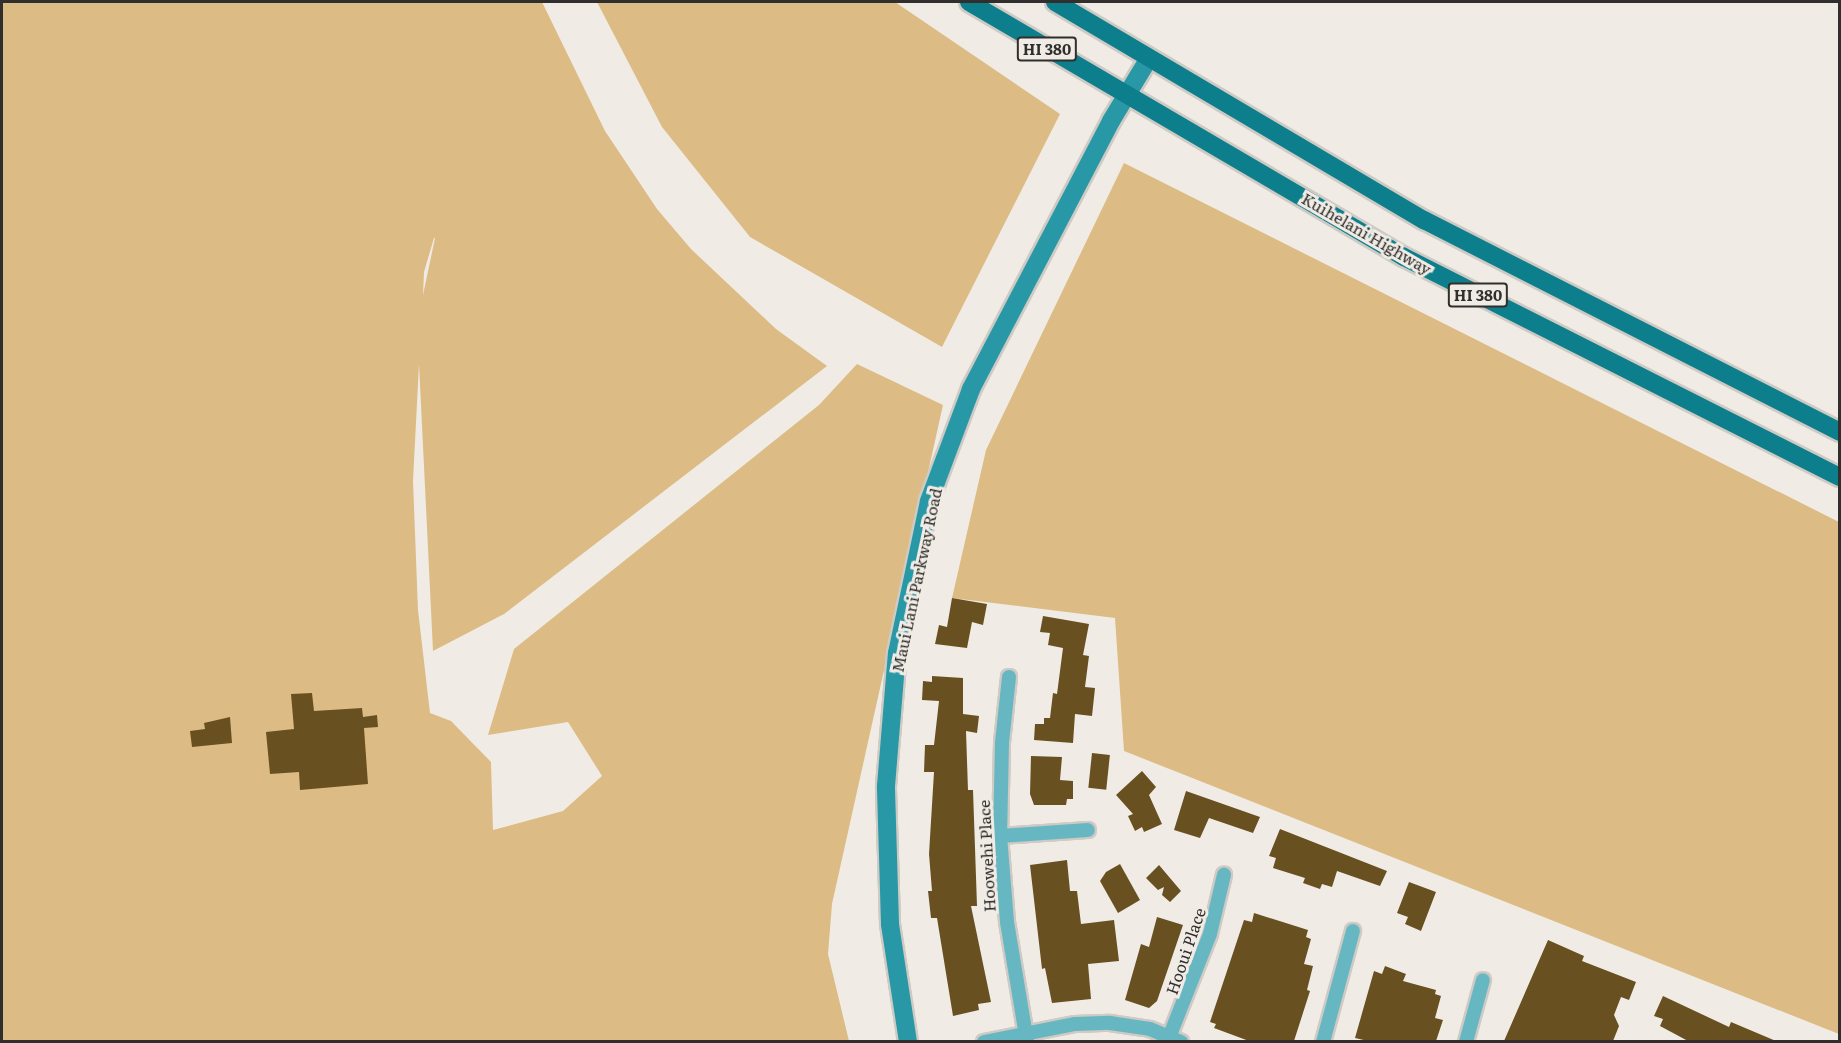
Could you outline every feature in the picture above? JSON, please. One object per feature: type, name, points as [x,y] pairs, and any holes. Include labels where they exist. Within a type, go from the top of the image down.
[{"type":"main road","name":"Kuihelani Highway","points":[[969,2],[1404,257],[1839,477]]},
{"type":"main road","name":"HI 380","points":[[1055,2],[1148,60],[1424,220],[1839,432]]},
{"type":"main road","name":"Maui Lani Parkway Road","points":[[908,1041],[890,924],[886,786],[897,653],[929,501],[972,389],[1126,96],[1148,60]]},
{"type":"street","name":"Hoowehi Place","points":[[1009,677],[1002,742],[1000,836],[1007,921],[1026,1037]]},
{"type":"street","points":[[1000,836],[1088,830]]},
{"type":"street","name":"Hooui Place","points":[[1175,1038],[1210,934],[1224,875]]},
{"type":"street","points":[[1323,1041],[1353,931]]},
{"type":"street","points":[[1466,1041],[1483,980]]},
{"type":"street","points":[[984,1041],[1026,1037],[1110,1023],[1175,1038]]},
{"type":"shaded area","points":[[2,2],[542,2],[605,131],[657,209],[691,249],[776,329],[827,366],[504,614],[433,651],[419,364],[413,481],[418,610],[430,713],[451,721],[491,762],[493,830],[563,811],[602,776],[568,722],[488,735],[514,649],[819,405],[857,364],[943,405],[832,904],[828,954],[849,1041],[2,1042]],"holes":[[[435,238],[423,295],[424,272]]]},
{"type":"shaded area","points":[[597,2],[895,2],[1060,114],[942,347],[750,237],[662,127]]},
{"type":"shaded area","points":[[1124,163],[1839,522],[1839,1034],[1124,751],[1115,618],[952,598],[986,450]]},
{"type":"building","points":[[952,598],[987,604],[983,625],[972,622],[967,648],[935,644],[939,625],[947,627]]},
{"type":"building","points":[[1043,616],[1089,624],[1083,655],[1089,656],[1085,687],[1095,688],[1092,716],[1075,714],[1073,743],[1034,740],[1035,724],[1044,724],[1044,718],[1050,718],[1053,693],[1057,694],[1063,648],[1048,645],[1050,633],[1040,632]]},
{"type":"building","points":[[932,676],[963,678],[963,714],[979,716],[977,733],[966,731],[968,790],[973,790],[977,906],[971,906],[991,1002],[978,1004],[979,1010],[953,1016],[937,918],[931,918],[928,891],[932,891],[929,854],[934,772],[924,772],[925,745],[934,745],[939,701],[922,700],[923,681],[932,682]]},
{"type":"building","points":[[312,693],[314,711],[362,708],[363,717],[377,715],[378,727],[364,728],[368,784],[300,790],[299,772],[270,774],[266,732],[294,729],[291,694]]},
{"type":"building","points":[[230,717],[232,743],[192,747],[190,731],[205,729],[204,723]]},
{"type":"building","points":[[1092,753],[1110,755],[1106,790],[1088,788]]},
{"type":"building","points":[[1031,756],[1062,757],[1060,780],[1073,781],[1073,799],[1067,799],[1066,805],[1034,805],[1030,794]]},
{"type":"building","points":[[1142,771],[1156,787],[1149,795],[1162,824],[1144,832],[1142,827],[1135,831],[1128,816],[1133,814],[1116,795]]},
{"type":"building","points":[[1186,791],[1260,817],[1253,833],[1209,818],[1200,838],[1174,830]]},
{"type":"building","points":[[1280,829],[1387,871],[1380,886],[1337,871],[1332,887],[1322,884],[1320,889],[1303,883],[1305,878],[1273,868],[1276,858],[1269,856]]},
{"type":"building","points":[[1067,860],[1070,891],[1077,891],[1081,924],[1114,920],[1119,961],[1088,964],[1091,999],[1052,1003],[1045,968],[1042,969],[1030,865]]},
{"type":"building","points":[[1120,864],[1140,900],[1118,913],[1100,881],[1106,872]]},
{"type":"building","points":[[1159,865],[1181,891],[1170,902],[1162,895],[1164,887],[1158,890],[1146,878]]},
{"type":"building","points":[[1409,882],[1436,892],[1421,931],[1405,924],[1408,917],[1397,913]]},
{"type":"building","points":[[1254,913],[1308,930],[1306,937],[1311,939],[1304,964],[1313,966],[1307,990],[1310,991],[1294,1041],[1249,1041],[1214,1028],[1216,1024],[1210,1022],[1244,920],[1252,922]]},
{"type":"building","points":[[1157,917],[1183,925],[1157,1001],[1149,1008],[1125,1000],[1141,944],[1149,947]]},
{"type":"building","points":[[1548,940],[1584,956],[1582,961],[1636,982],[1629,1000],[1621,997],[1614,1015],[1619,1026],[1613,1041],[1504,1041]]},
{"type":"building","points":[[1385,966],[1406,974],[1403,981],[1436,990],[1435,994],[1441,996],[1435,1018],[1443,1020],[1436,1041],[1368,1041],[1355,1038],[1374,971],[1382,974]]},
{"type":"building","points":[[1663,996],[1729,1027],[1731,1022],[1776,1041],[1688,1041],[1660,1026],[1663,1019],[1654,1016]]}]
